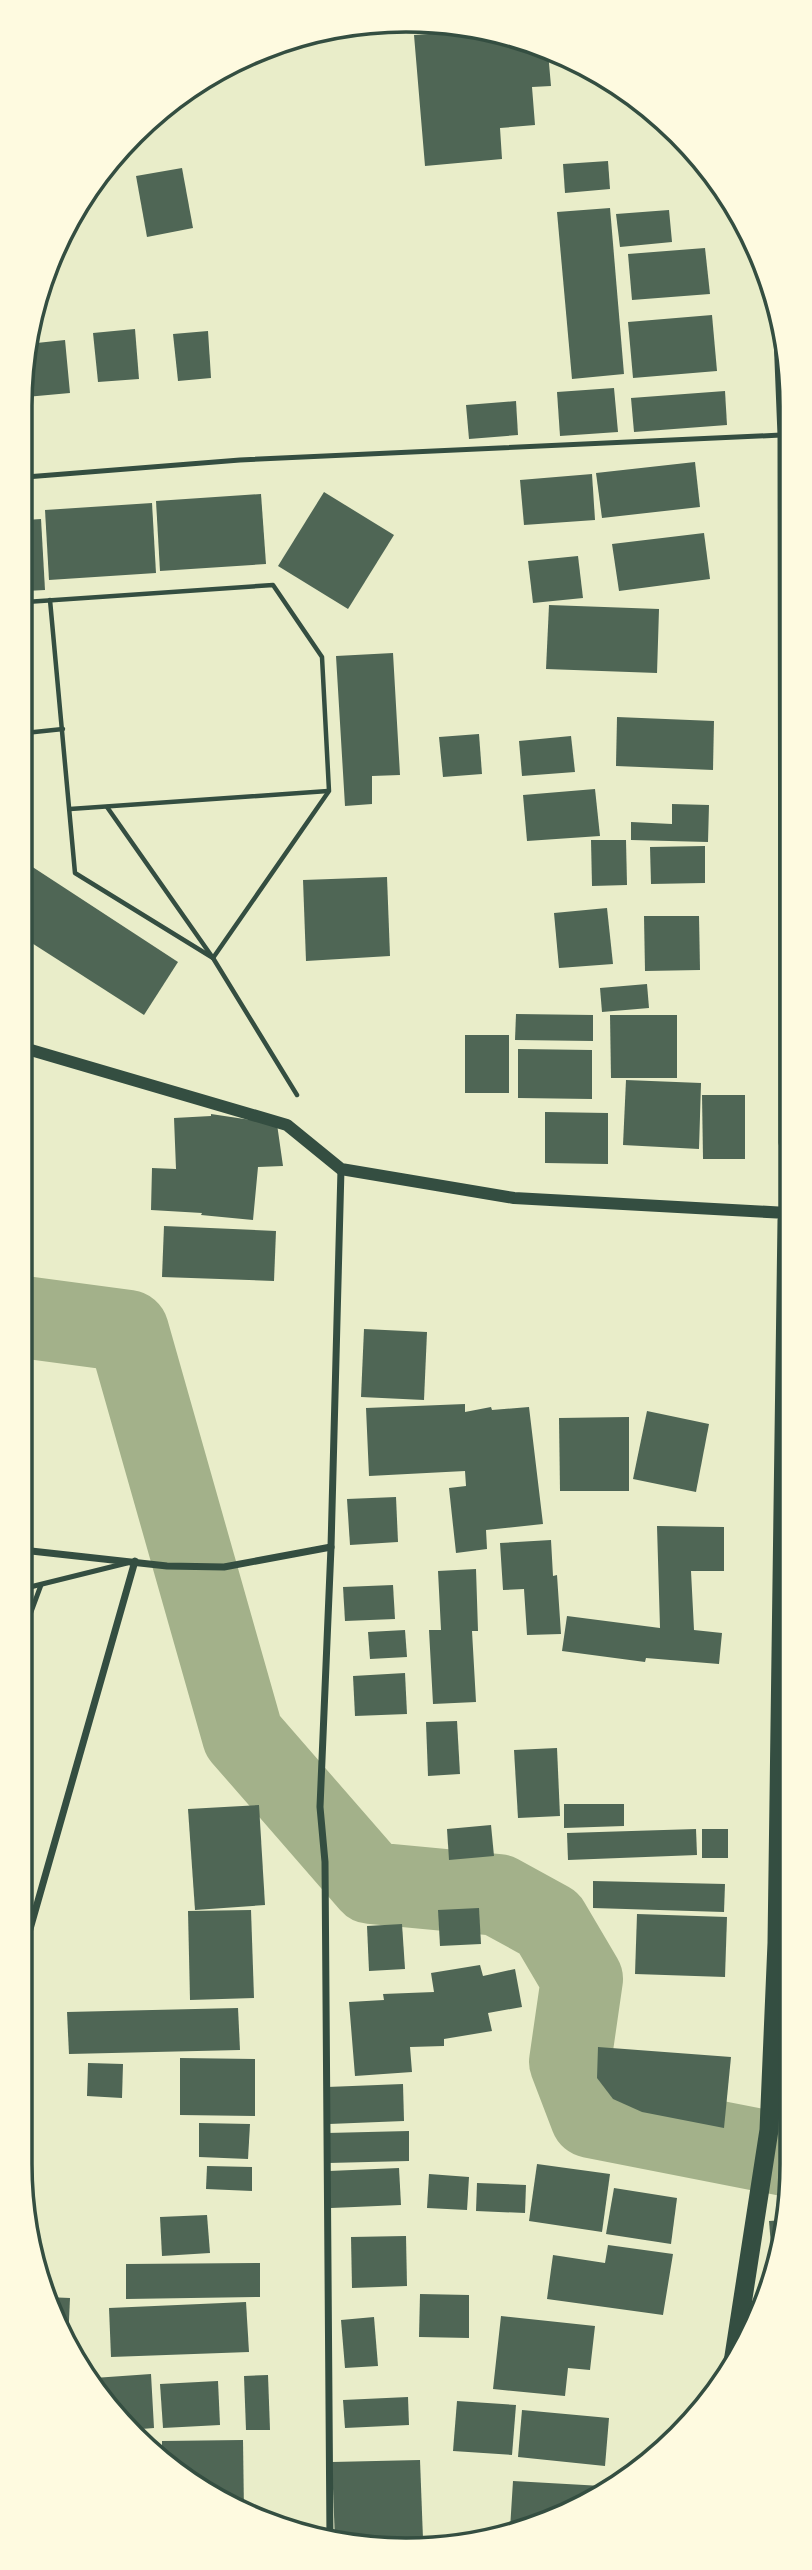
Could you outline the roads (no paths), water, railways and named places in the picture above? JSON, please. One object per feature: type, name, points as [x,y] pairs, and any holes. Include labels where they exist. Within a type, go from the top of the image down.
[{"type":"highway","points":[[737,2339],[764,2167],[780,1957]]},
{"type":"street","points":[[32,1050],[287,1125],[341,1169],[514,1198],[780,1213]]},
{"type":"street","points":[[330,2530],[325,1862],[320,1807],[331,1547],[341,1169]]},
{"type":"street","points":[[32,1550],[167,1566],[224,1567],[331,1547]]},
{"type":"street","points":[[32,1922],[135,1561]]},
{"type":"lane","points":[[32,477],[240,460],[780,435]]},
{"type":"lane","points":[[32,1587],[135,1561]]},
{"type":"lane","points":[[32,1609],[41,1585]]},
{"type":"waterway","points":[[32,1318],[128,1331],[243,1736],[371,1883],[498,1895],[549,1923],[582,1979],[570,2062],[591,2117],[780,2154]]}]
